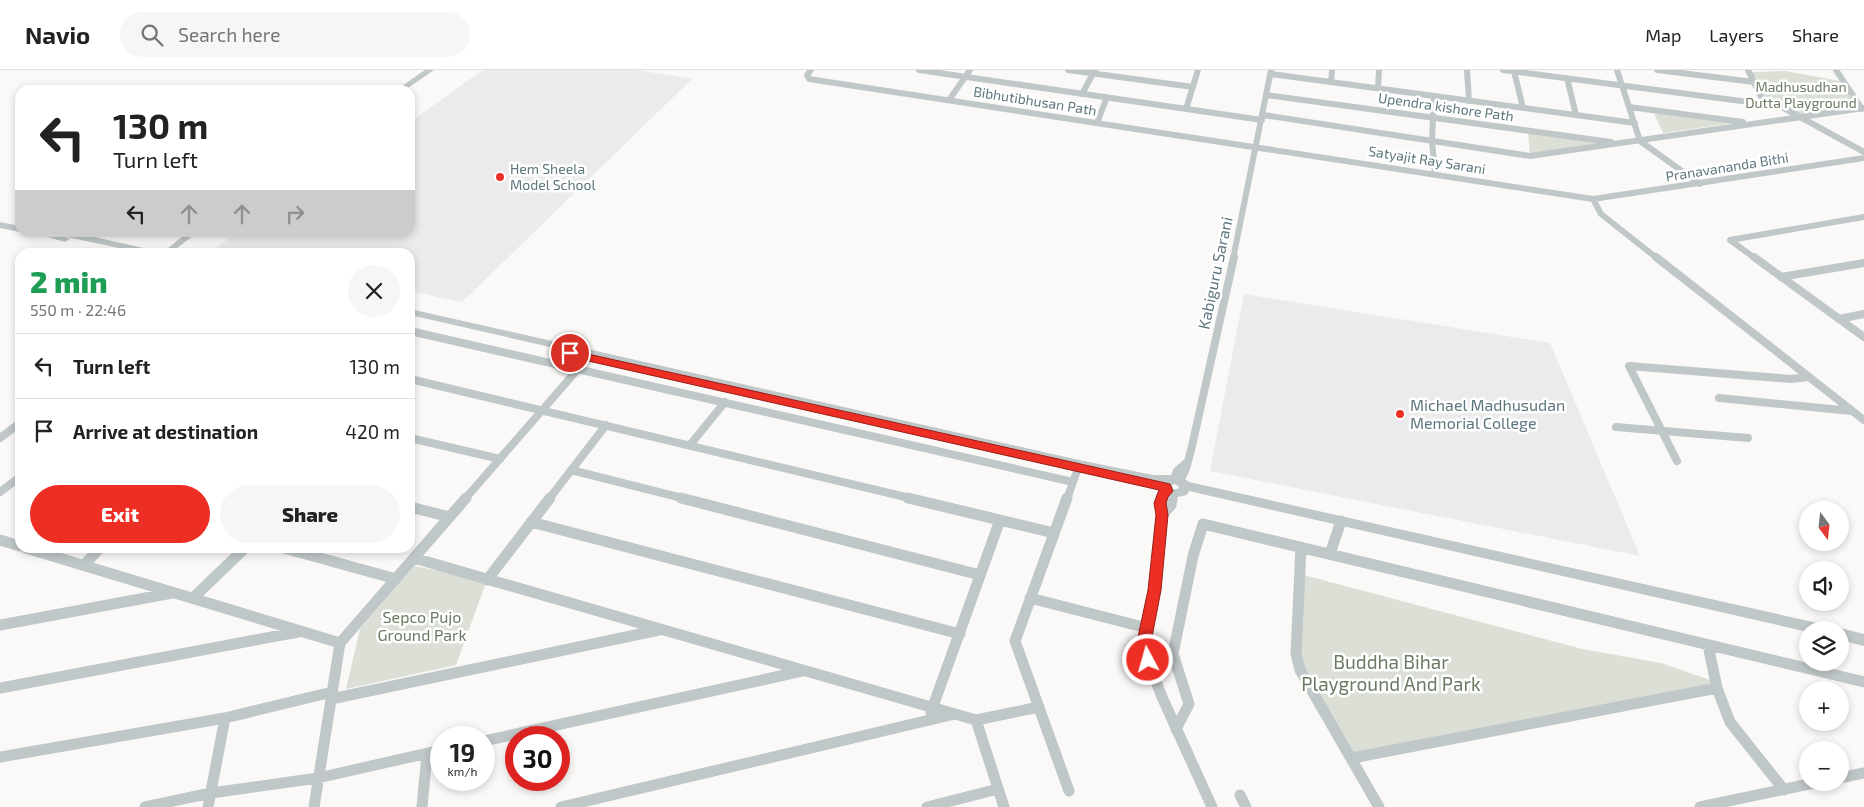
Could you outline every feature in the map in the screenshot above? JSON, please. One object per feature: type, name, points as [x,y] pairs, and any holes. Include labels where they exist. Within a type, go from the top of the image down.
[{"type":"street","points":[[408,85],[430,70]]},
{"type":"street","name":"Bibhutibhusan Path","points":[[811,70],[807,75],[809,79],[1257,146]]},
{"type":"street","points":[[919,70],[1530,156],[1863,108],[1836,70]]},
{"type":"street","points":[[949,100],[970,70]]},
{"type":"street","points":[[1068,70],[1094,72],[1192,87]]},
{"type":"street","points":[[1186,109],[1198,70]]},
{"type":"street","points":[[1331,82],[1332,70]]},
{"type":"street","points":[[1378,88],[1379,70]]},
{"type":"street","points":[[1467,70],[1469,101]]},
{"type":"street","points":[[1503,70],[1780,106]]},
{"type":"street","points":[[1617,70],[1640,141],[1700,184]]},
{"type":"street","points":[[1656,70],[1754,82]]},
{"type":"street","points":[[1748,70],[1762,100],[1780,106],[1864,152]]},
{"type":"street","points":[[1082,94],[1094,72]]},
{"type":"street","points":[[1271,72],[1331,82],[1634,123]]},
{"type":"street","name":"Kabiguru Sarani","points":[[1147,628],[1155,590],[1162,515],[1170,505],[1175,486],[1186,469],[1186,463],[1191,452],[1224,305],[1271,72]]},
{"type":"street","points":[[1514,72],[1523,108]]},
{"type":"street","points":[[1567,78],[1576,115]]},
{"type":"street","name":"Upendra kishore Path","points":[[1266,95],[1621,144]]},
{"type":"street","points":[[1434,96],[1432,141],[1435,174]]},
{"type":"street","points":[[1097,123],[1107,97]]},
{"type":"street","points":[[1629,107],[1755,124]]},
{"type":"street","name":"Satyajit Ray Sarani","points":[[1257,146],[1593,199]]},
{"type":"street","name":"Pranavananda Bithi","points":[[1593,199],[1613,198],[1864,158]]},
{"type":"street","points":[[1593,199],[1601,214],[1864,420]]},
{"type":"street","points":[[1864,217],[1730,240],[1864,337]]},
{"type":"street","points":[[0,220],[15,223]]},
{"type":"street","points":[[0,225],[15,228]]},
{"type":"street","points":[[56,237],[105,248]]},
{"type":"street","points":[[80,237],[130,248]]},
{"type":"street","points":[[172,248],[187,237]]},
{"type":"street","points":[[1781,277],[1864,263]]},
{"type":"street","points":[[415,313],[590,356],[1078,468],[1175,486]]},
{"type":"street","points":[[1839,319],[1864,314]]},
{"type":"street","points":[[415,318],[1341,521],[1799,625]]},
{"type":"street","points":[[415,332],[1073,482]]},
{"type":"street","points":[[314,807],[340,643],[590,356]]},
{"type":"street","points":[[1677,461],[1629,366],[1791,379],[1809,377]]},
{"type":"street","points":[[415,383],[606,425],[1054,533]]},
{"type":"street","points":[[1719,398],[1852,411]]},
{"type":"street","points":[[690,445],[725,402]]},
{"type":"street","points":[[488,580],[606,425]]},
{"type":"street","points":[[1616,427],[1748,438]]},
{"type":"street","points":[[0,438],[15,428]]},
{"type":"street","points":[[415,439],[500,459]]},
{"type":"street","points":[[1069,791],[1015,641],[1078,468]]},
{"type":"street","points":[[571,470],[980,575]]},
{"type":"street","points":[[0,492],[15,481]]},
{"type":"street","points":[[415,508],[450,517]]},
{"type":"street","points":[[924,721],[934,707],[1000,520]]},
{"type":"street","points":[[1330,554],[1341,521]]},
{"type":"street","points":[[531,522],[960,634]]},
{"type":"street","points":[[1176,728],[1189,704],[1173,654],[1193,556],[1203,524],[1864,682]]},
{"type":"street","points":[[0,540],[15,544]]},
{"type":"street","points":[[1301,547],[1296,654],[1300,670],[1379,807]]},
{"type":"street","points":[[43,553],[340,643]]},
{"type":"street","points":[[84,565],[95,553]]},
{"type":"street","points":[[193,598],[240,553]]},
{"type":"street","points":[[302,553],[396,580]]},
{"type":"street","points":[[414,558],[976,720],[1039,707]]},
{"type":"street","points":[[0,625],[174,593]]},
{"type":"street","points":[[1030,598],[1147,628],[1145,637],[1148,660],[1212,807]]},
{"type":"street","points":[[0,757],[225,718],[662,630]]},
{"type":"street","points":[[0,688],[301,631]]},
{"type":"street","points":[[1849,636],[1864,640]]},
{"type":"street","points":[[1708,645],[1717,688],[1730,722],[1784,790]]},
{"type":"street","points":[[495,739],[805,671]]},
{"type":"street","points":[[1352,758],[1717,688]]},
{"type":"street","points":[[561,807],[956,714]]},
{"type":"street","points":[[208,807],[225,718]]},
{"type":"street","points":[[976,720],[1004,807]]},
{"type":"street","points":[[145,807],[211,793],[318,778],[430,753]]},
{"type":"street","points":[[422,807],[427,754]]},
{"type":"street","points":[[1849,776],[1864,773]]},
{"type":"street","points":[[1700,807],[1799,787]]},
{"type":"street","points":[[927,807],[998,789]]},
{"type":"street","points":[[1240,795],[1246,807]]},
{"type":"shaded area","name":"Hem Sheela Model School","points":[[483,70],[637,70],[692,79],[462,302],[415,292],[415,248],[215,248],[231,237],[415,237],[415,118]]},
{"type":"shaded area","name":"Michael Madhusudan Memorial College","points":[[1244,294],[1550,343],[1640,556],[1210,471]]},
{"type":"green space","name":"Madhusudhan Dutta Playground","points":[[1785,71],[1841,81],[1859,108],[1799,116],[1762,98],[1751,72]]},
{"type":"green space","points":[[1654,113],[1734,123],[1663,133]]},
{"type":"green space","points":[[1528,131],[1614,144],[1530,156]]},
{"type":"green space","name":"Sepco Pujo Ground Park","points":[[414,566],[487,580],[456,665],[346,689],[360,629]]},
{"type":"green space","name":"Buddha Bihar Playground And Park","points":[[1300,574],[1582,649],[1661,663],[1716,682],[1713,686],[1354,754],[1297,658]]},
{"type":"place","name":"Hem Sheela Model School","points":[[500,177]]},
{"type":"place","name":"Michael Madhusudan Memorial College","points":[[1400,414]]},
{"type":"route","points":[[570,353],[1166,487],[1167,491],[1162,494],[1160,503],[1162,515],[1155,590],[1145,637],[1148,660]]}]
